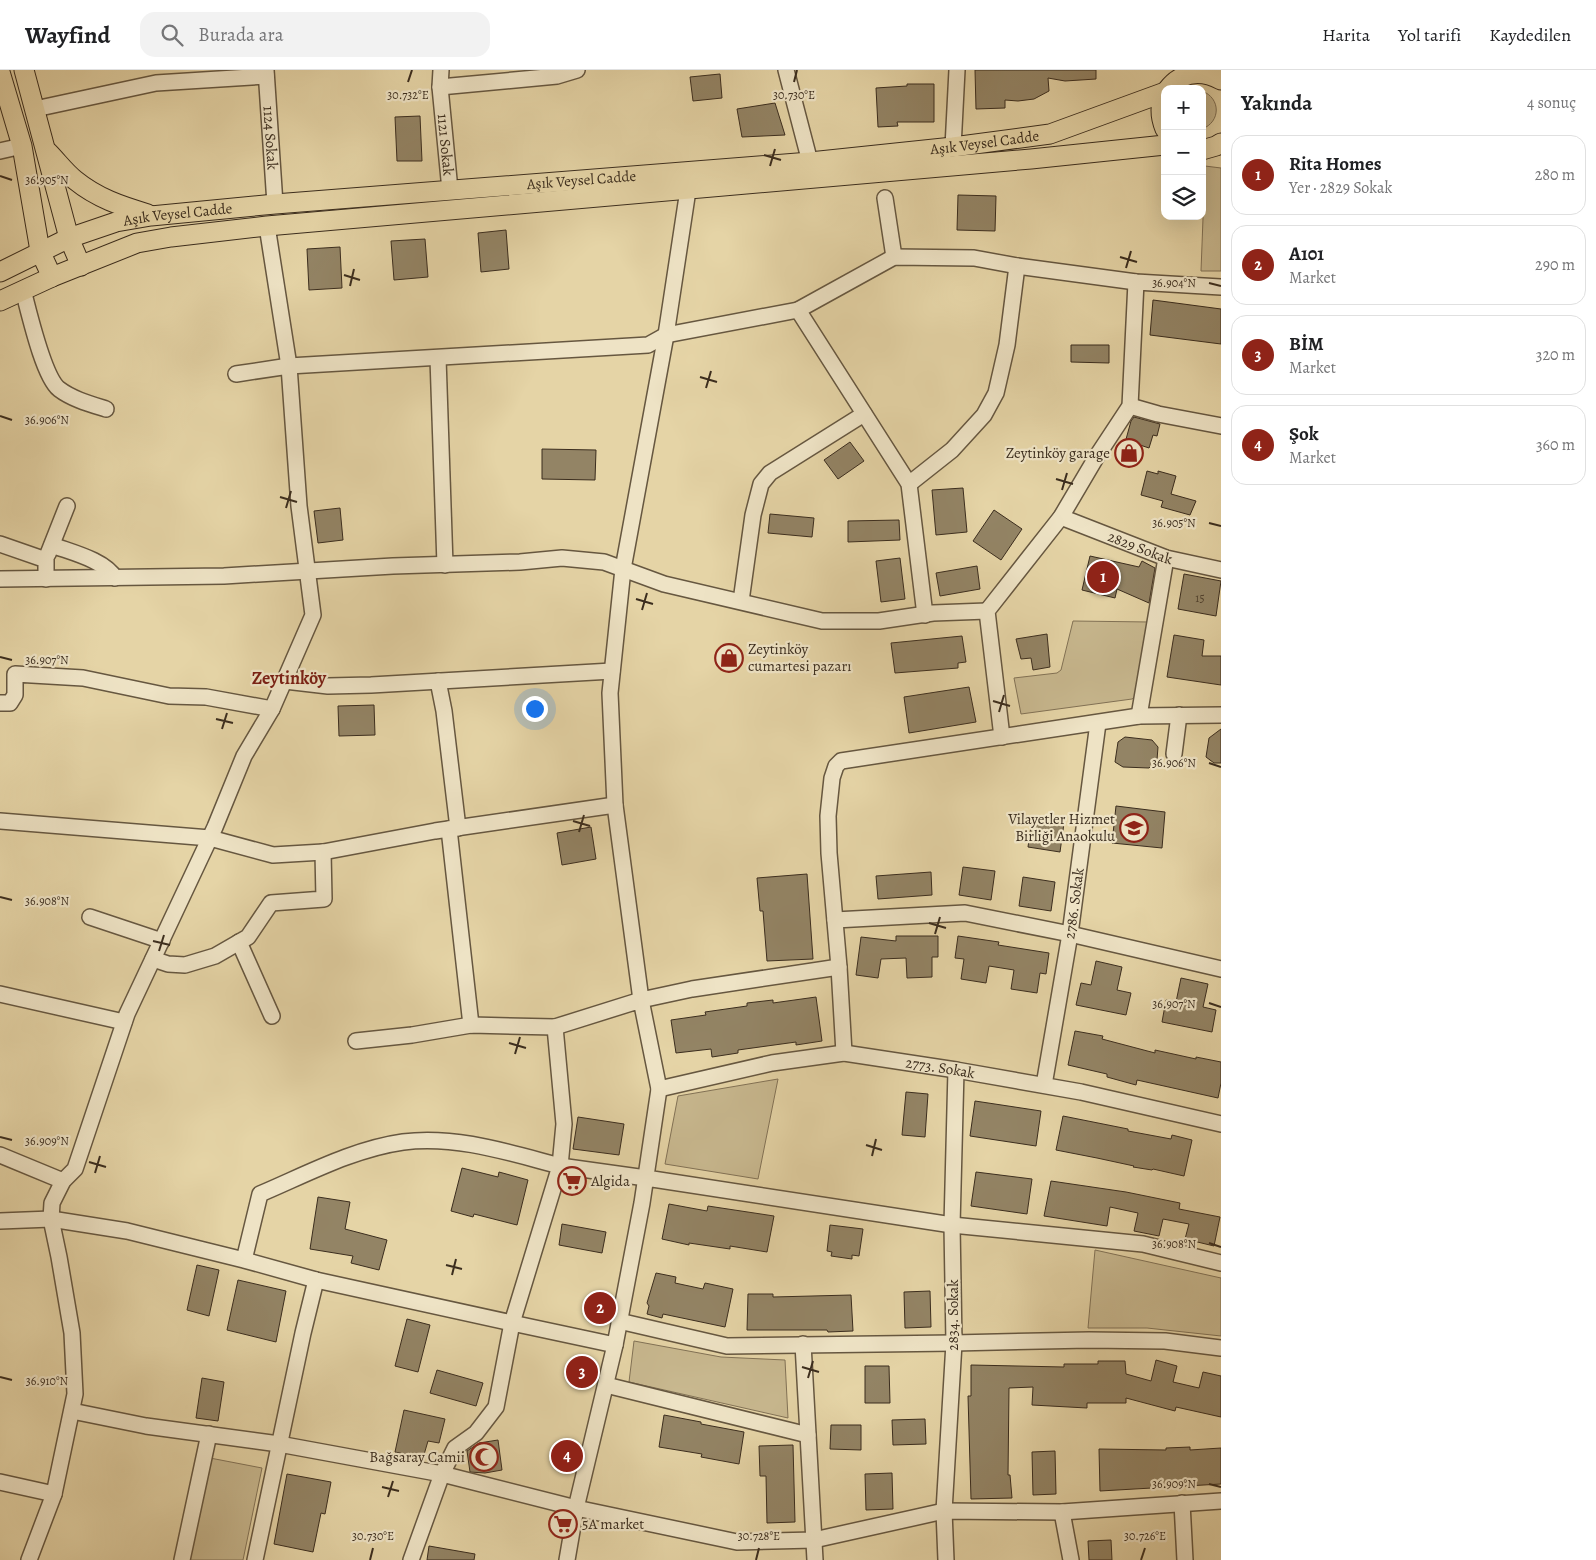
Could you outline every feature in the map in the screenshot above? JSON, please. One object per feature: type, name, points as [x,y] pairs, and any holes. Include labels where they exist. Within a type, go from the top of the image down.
[{"type":"main road","points":[[24,70],[69,238],[81,266]]},
{"type":"main road","points":[[0,72],[22,146],[40,251],[52,277]]},
{"type":"main road","name":"Aşık Veysel Cadde","points":[[1170,85],[1179,79],[1209,74]]},
{"type":"main road","name":"Aşık Veysel Cadde","points":[[0,272],[69,238],[116,222],[151,216],[275,204],[810,162],[953,147],[1050,134],[1161,89]]},
{"type":"main road","points":[[1161,107],[1161,120]]},
{"type":"main road","name":"Aşık Veysel Cadde","points":[[0,301],[52,277],[137,244],[171,237],[267,226],[688,190],[1161,145]]},
{"type":"main road","points":[[46,149],[73,179],[96,195],[151,216]]},
{"type":"street","name":"1121 Sokak","points":[[441,70],[440,87],[450,190]]},
{"type":"street","points":[[440,87],[557,76],[577,70]]},
{"type":"street","points":[[786,70],[810,162]]},
{"type":"street","points":[[953,147],[957,70]]},
{"type":"street","points":[[35,109],[156,83],[266,73]]},
{"type":"street","name":"1124 Sokak","points":[[266,73],[275,204]]},
{"type":"street","points":[[0,151],[22,146]]},
{"type":"street","points":[[567,1560],[576,1508],[615,1345],[646,1178],[659,1089],[641,1000],[614,805],[610,693],[623,569],[666,335],[688,190]]},
{"type":"street","points":[[885,198],[894,257]]},
{"type":"street","points":[[29,1560],[54,1494],[75,1394],[72,1333],[51,1219],[52,1203],[63,1181],[76,1169],[124,1022],[210,838],[244,756],[272,709],[313,615],[299,506],[289,366],[267,226]]},
{"type":"street","points":[[236,374],[289,366],[648,345],[666,335],[798,310],[894,257],[974,258],[1017,266],[1136,282],[1221,287]]},
{"type":"street","points":[[909,484],[952,450],[984,415],[996,393],[1007,345],[1017,266]]},
{"type":"street","points":[[1002,737],[987,612],[1061,517],[1097,456],[1130,406],[1136,282]]},
{"type":"street","points":[[23,290],[44,365],[58,388],[78,399],[106,409]]},
{"type":"street","points":[[798,310],[909,484],[925,614]]},
{"type":"street","points":[[438,358],[445,564]]},
{"type":"street","points":[[1130,406],[1158,414],[1221,426]]},
{"type":"street","points":[[741,601],[753,515],[760,484],[770,473],[864,414]]},
{"type":"street","points":[[46,579],[46,560],[67,506]]},
{"type":"street","name":"2829 Sokak","points":[[1061,517],[1166,558],[1221,570]]},
{"type":"street","points":[[0,544],[46,560]]},
{"type":"street","points":[[52,545],[94,561],[111,572],[115,578]]},
{"type":"street","points":[[0,580],[224,576],[445,564],[520,562],[562,558],[604,562],[664,584],[822,621],[880,621],[925,614],[987,612]]},
{"type":"street","points":[[1139,716],[1166,558]]},
{"type":"street","points":[[285,681],[328,686],[371,686],[612,671]]},
{"type":"street","points":[[0,703],[10,703],[15,695],[15,674],[82,678],[169,696],[206,698],[272,709]]},
{"type":"street","points":[[438,681],[444,711],[471,1025]]},
{"type":"street","points":[[844,1053],[840,967],[829,853],[828,816],[832,778],[836,766],[841,761],[1139,716],[1221,714]]},
{"type":"street","points":[[1174,754],[1179,715]]},
{"type":"street","name":"2786. Sokak","points":[[1044,1085],[1070,934],[1098,723]]},
{"type":"street","points":[[0,821],[210,838],[273,855],[323,852],[453,828],[614,805]]},
{"type":"street","points":[[153,960],[168,964],[185,965],[215,956],[248,937],[271,904],[324,899],[323,852]]},
{"type":"street","points":[[835,920],[965,913],[1070,934],[1221,968]]},
{"type":"street","points":[[90,918],[162,941]]},
{"type":"street","points":[[239,942],[272,1016]]},
{"type":"street","points":[[356,1041],[412,1035],[471,1025],[555,1026],[641,1000],[692,989],[840,967]]},
{"type":"street","points":[[0,994],[124,1022]]},
{"type":"street","points":[[411,1560],[442,1474],[455,1448],[476,1433],[496,1407],[512,1323],[560,1166],[564,1124],[555,1026]]},
{"type":"street","name":"2773. Sokak","points":[[659,1089],[772,1063],[844,1053],[1044,1085],[1221,1124]]},
{"type":"street","name":"2834. Sokak","points":[[946,1560],[944,1511],[954,1343],[952,1225],[956,1070]]},
{"type":"street","points":[[244,1260],[260,1194],[359,1153],[403,1142],[434,1141],[492,1148],[560,1166],[952,1225],[1142,1244],[1221,1263]]},
{"type":"street","points":[[0,1155],[63,1181]]},
{"type":"street","points":[[0,1221],[51,1219],[127,1232],[244,1260],[316,1280],[615,1345]]},
{"type":"street","points":[[255,1560],[316,1280]]},
{"type":"street","points":[[619,1321],[727,1346],[1089,1340],[1164,1341],[1221,1348]]},
{"type":"street","points":[[803,1344],[815,1560]]},
{"type":"street","points":[[606,1384],[808,1435]]},
{"type":"street","points":[[72,1411],[146,1426],[279,1444],[442,1474],[576,1508],[737,1542],[814,1540],[944,1511],[1062,1512],[1221,1501]]},
{"type":"street","points":[[182,1560],[209,1434]]},
{"type":"street","points":[[0,1482],[54,1494]]},
{"type":"street","points":[[1182,1503],[1185,1560]]},
{"type":"street","points":[[1062,1512],[1071,1560]]},
{"type":"shaded area","points":[[1206,93],[1213,99],[1216,110],[1213,121],[1206,127]]},
{"type":"shaded area","points":[[1206,166],[1221,168],[1221,271],[1201,271],[1203,220],[1206,220]]},
{"type":"shaded area","points":[[1073,621],[1150,622],[1137,696],[1132,699],[1021,714],[1014,678],[1057,673],[1061,670]]},
{"type":"shaded area","points":[[778,1079],[758,1179],[665,1164],[678,1096]]},
{"type":"shaded area","points":[[1095,1250],[1221,1278],[1221,1336],[1147,1328],[1088,1328]]},
{"type":"shaded area","points":[[634,1341],[721,1357],[785,1360],[788,1418],[629,1382]]},
{"type":"shaded area","points":[[210,1458],[262,1468],[243,1560],[188,1560]]},
{"type":"building","points":[[975,70],[1096,70],[1096,79],[1065,81],[1048,78],[1049,91],[1034,99],[1005,100],[1005,108],[976,109]]},
{"type":"building","points":[[720,74],[722,98],[693,101],[690,77]]},
{"type":"building","points":[[907,84],[934,84],[934,122],[897,122],[898,126],[878,127],[876,88],[907,86]]},
{"type":"building","points":[[775,103],[785,135],[742,137],[737,109]]},
{"type":"building","points":[[420,116],[422,161],[397,161],[395,117]]},
{"type":"building","points":[[958,195],[996,196],[995,231],[957,230]]},
{"type":"building","points":[[506,230],[509,269],[481,272],[478,233]]},
{"type":"building","points":[[425,239],[428,277],[394,280],[391,241]]},
{"type":"building","points":[[340,247],[342,288],[309,290],[307,249]]},
{"type":"building","points":[[1153,300],[1221,309],[1221,344],[1150,335]]},
{"type":"building","points":[[1071,345],[1109,345],[1109,363],[1071,362]]},
{"type":"building","points":[[1134,417],[1160,424],[1157,436],[1153,435],[1149,448],[1140,445],[1135,463],[1118,458]]},
{"type":"building","points":[[850,442],[864,461],[838,479],[824,460]]},
{"type":"building","points":[[542,449],[596,450],[595,480],[542,479]]},
{"type":"building","points":[[1147,471],[1158,474],[1158,471],[1176,476],[1171,494],[1196,501],[1190,515],[1161,507],[1163,501],[1141,495]]},
{"type":"building","points":[[963,488],[967,532],[936,535],[932,490]]},
{"type":"building","points":[[340,508],[343,540],[318,543],[314,511]]},
{"type":"building","points":[[994,510],[1022,529],[1001,560],[973,541]]},
{"type":"building","points":[[770,514],[814,518],[812,537],[768,533]]},
{"type":"building","points":[[899,520],[900,540],[848,542],[848,521]]},
{"type":"building","points":[[1090,556],[1139,567],[1142,561],[1155,568],[1149,603],[1117,589],[1115,598],[1082,590]]},
{"type":"building","points":[[900,558],[905,599],[881,602],[876,561]]},
{"type":"building","points":[[977,566],[980,589],[940,596],[936,573]]},
{"type":"building","points":[[1184,574],[1221,581],[1216,616],[1178,609]]},
{"type":"building","points":[[1047,634],[1050,667],[1033,670],[1031,658],[1021,659],[1016,639]]},
{"type":"building","points":[[1174,635],[1204,640],[1202,656],[1221,656],[1221,685],[1167,677]]},
{"type":"building","points":[[962,636],[966,662],[958,663],[958,668],[895,673],[891,643]]},
{"type":"building","points":[[969,687],[976,722],[909,733],[904,697]]},
{"type":"building","points":[[374,705],[375,735],[339,736],[338,706]]},
{"type":"building","points":[[1221,729],[1221,763],[1214,763],[1206,757],[1209,738]]},
{"type":"building","points":[[1125,737],[1152,740],[1158,747],[1157,760],[1149,768],[1123,767],[1115,762],[1118,742]]},
{"type":"building","points":[[1116,806],[1165,812],[1162,848],[1112,843]]},
{"type":"building","points":[[1032,819],[1064,823],[1060,852],[1028,847]]},
{"type":"building","points":[[591,827],[596,859],[562,865],[557,833]]},
{"type":"building","points":[[963,867],[995,871],[991,900],[959,895]]},
{"type":"building","points":[[931,872],[932,895],[878,899],[876,876]]},
{"type":"building","points":[[807,874],[813,959],[767,961],[763,911],[760,911],[757,878]]},
{"type":"building","points":[[1023,877],[1055,882],[1051,911],[1019,906]]},
{"type":"building","points":[[896,936],[938,936],[938,957],[932,957],[932,977],[907,978],[906,958],[881,959],[878,978],[856,975],[861,937],[896,941]]},
{"type":"building","points":[[958,936],[999,942],[998,945],[1049,953],[1046,974],[1040,973],[1037,993],[1011,989],[1014,970],[989,966],[986,983],[961,979],[964,959],[955,958]]},
{"type":"building","points":[[1096,961],[1122,967],[1117,990],[1131,993],[1126,1015],[1076,1005],[1081,983],[1091,985]]},
{"type":"building","points":[[1181,978],[1208,984],[1203,1007],[1216,1010],[1212,1032],[1162,1022],[1166,1000],[1176,1002]]},
{"type":"building","points":[[816,997],[822,1041],[796,1045],[796,1042],[738,1050],[738,1053],[712,1057],[711,1049],[676,1053],[671,1020],[706,1015],[705,1012],[747,1006],[747,1003],[773,1000],[773,1003]]},
{"type":"building","points":[[1075,1031],[1103,1036],[1102,1039],[1155,1053],[1155,1050],[1196,1059],[1196,1057],[1221,1062],[1221,1083],[1218,1098],[1137,1080],[1136,1085],[1107,1077],[1107,1074],[1068,1065]]},
{"type":"building","points":[[906,1092],[928,1094],[925,1137],[902,1135]]},
{"type":"building","points":[[975,1101],[1041,1111],[1036,1146],[970,1136]]},
{"type":"building","points":[[1063,1116],[1171,1139],[1172,1135],[1192,1140],[1184,1176],[1056,1150]]},
{"type":"building","points":[[578,1117],[624,1124],[619,1155],[573,1149]]},
{"type":"building","points":[[462,1168],[498,1177],[499,1172],[528,1180],[517,1225],[474,1214],[473,1217],[451,1211]]},
{"type":"building","points":[[976,1172],[1032,1179],[1027,1214],[971,1206]]},
{"type":"building","points":[[1051,1181],[1126,1192],[1180,1203],[1179,1209],[1220,1217],[1214,1246],[1185,1239],[1189,1224],[1163,1219],[1159,1236],[1134,1231],[1138,1213],[1110,1207],[1107,1226],[1044,1216]]},
{"type":"building","points":[[318,1197],[350,1202],[345,1229],[387,1240],[379,1270],[351,1263],[353,1256],[310,1249]]},
{"type":"building","points":[[669,1204],[707,1211],[708,1206],[774,1216],[767,1252],[730,1246],[730,1249],[689,1243],[689,1245],[662,1239]]},
{"type":"building","points":[[562,1224],[606,1232],[602,1253],[559,1245]]},
{"type":"building","points":[[830,1225],[863,1229],[859,1256],[852,1255],[852,1259],[831,1256],[832,1252],[827,1251]]},
{"type":"building","points":[[197,1265],[219,1270],[209,1316],[187,1310]]},
{"type":"building","points":[[656,1273],[676,1277],[675,1283],[703,1289],[705,1283],[733,1289],[725,1327],[663,1314],[662,1318],[647,1314],[649,1306],[647,1303]]},
{"type":"building","points":[[238,1280],[286,1291],[276,1342],[227,1330]]},
{"type":"building","points":[[930,1291],[931,1327],[905,1328],[904,1292]]},
{"type":"building","points":[[748,1294],[773,1294],[773,1297],[851,1295],[853,1331],[747,1330]]},
{"type":"building","points":[[407,1319],[430,1325],[418,1372],[395,1366]]},
{"type":"building","points":[[1156,1360],[1177,1366],[1173,1382],[1199,1388],[1203,1372],[1221,1376],[1221,1417],[1176,1407],[1175,1411],[1126,1398],[1126,1403],[1087,1403],[1087,1408],[1032,1405],[1033,1387],[1009,1388],[1008,1475],[1010,1475],[1012,1498],[971,1499],[968,1396],[971,1396],[971,1365],[1064,1367],[1064,1364],[1098,1364],[1098,1361],[1125,1361],[1126,1374],[1151,1381]]},
{"type":"building","points":[[865,1366],[889,1366],[890,1403],[865,1403]]},
{"type":"building","points":[[437,1370],[483,1383],[476,1406],[430,1393]]},
{"type":"building","points":[[202,1378],[224,1382],[218,1421],[196,1418]]},
{"type":"building","points":[[404,1410],[445,1419],[439,1443],[428,1441],[423,1458],[395,1452]]},
{"type":"building","points":[[664,1415],[744,1432],[739,1464],[701,1457],[702,1454],[659,1447]]},
{"type":"building","points":[[925,1419],[926,1444],[893,1445],[892,1420]]},
{"type":"building","points":[[831,1425],[861,1425],[861,1450],[830,1449]]},
{"type":"building","name":"Bağsaray Camii","points":[[498,1440],[502,1470],[485,1473],[470,1472],[467,1451],[479,1443]]},
{"type":"building","points":[[793,1445],[795,1522],[767,1523],[766,1476],[760,1476],[759,1446]]},
{"type":"building","points":[[1190,1447],[1190,1450],[1221,1448],[1221,1484],[1100,1491],[1099,1449],[1166,1450],[1166,1448]]},
{"type":"building","points":[[1055,1451],[1056,1494],[1033,1495],[1032,1452]]},
{"type":"building","points":[[892,1473],[893,1509],[866,1510],[865,1474]]},
{"type":"building","points":[[287,1474],[331,1482],[325,1514],[321,1513],[313,1552],[274,1544]]},
{"type":"building","points":[[1111,1540],[1112,1560],[1089,1560],[1088,1541]]},
{"type":"building","points":[[429,1546],[475,1554],[474,1560],[427,1560]]},
{"type":"place","name":"Zeytinköy garage","points":[[1129,453]]},
{"type":"place","name":"Rita Homes","points":[[1103,577]]},
{"type":"place","name":"Zeytinköy cumartesi pazarı","points":[[729,658]]},
{"type":"place","name":"Vilayetler Hizmet Birliği Anaokulu","points":[[1134,828]]},
{"type":"place","name":"Algida","points":[[572,1181]]},
{"type":"place","name":"A101","points":[[600,1308]]},
{"type":"place","name":"BİM","points":[[582,1372]]},
{"type":"place","name":"Şok","points":[[567,1456]]},
{"type":"place","name":"Bağsaray Camii","points":[[484,1457]]},
{"type":"place","name":"5A market","points":[[563,1524]]},
{"type":"district","name":"Zeytinköy","points":[[289,678]]}]
